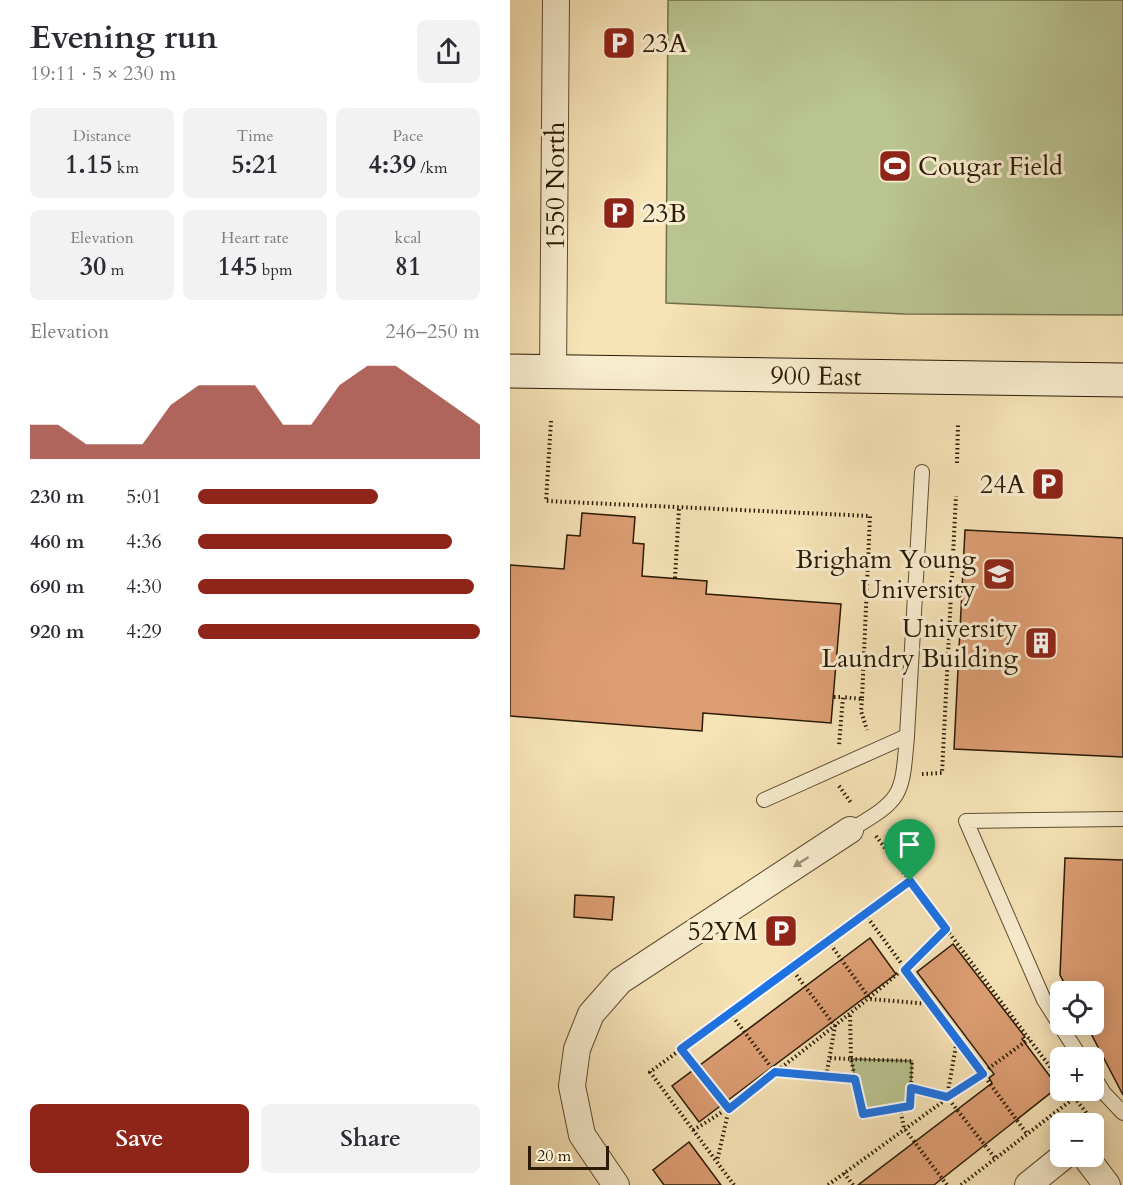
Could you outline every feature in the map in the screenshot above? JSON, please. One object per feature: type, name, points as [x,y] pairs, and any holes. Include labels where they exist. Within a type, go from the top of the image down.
[{"type":"main road","name":"900 East","points":[[510,371],[1123,380]]},
{"type":"street","name":"1550 North","points":[[553,372],[556,0]]},
{"type":"street","points":[[616,1185],[582,1135],[572,1086],[577,1049],[591,1014],[620,981],[850,830]]},
{"type":"street","points":[[1028,1185],[1050,1167]]},
{"type":"street","points":[[1093,1167],[1107,1185]]},
{"type":"lane","points":[[850,830],[888,807],[899,792],[904,776],[922,472]]},
{"type":"lane","points":[[764,800],[908,736]]},
{"type":"lane","points":[[1074,1047],[1044,1000],[966,821],[1123,819]]},
{"type":"lane","points":[[1104,1093],[1123,1113]]},
{"type":"path","points":[[551,421],[546,501],[870,516],[861,711],[867,730]]},
{"type":"path","points":[[957,463],[958,425]]},
{"type":"path","points":[[919,784],[922,774],[942,773],[956,496]]},
{"type":"path","points":[[675,578],[679,508]]},
{"type":"path","points":[[834,697],[862,699]]},
{"type":"path","points":[[832,749],[839,745],[843,698]]},
{"type":"path","points":[[844,792],[848,799]]},
{"type":"path","points":[[883,830],[876,836],[1050,1067]]},
{"type":"path","points":[[734,1185],[650,1072],[910,881]]},
{"type":"path","points":[[865,914],[1027,1134]]},
{"type":"path","points":[[693,1130],[729,1109],[870,999],[905,970],[946,929]]},
{"type":"path","points":[[828,941],[870,999],[930,1004]]},
{"type":"path","points":[[791,969],[835,1026],[826,1077]]},
{"type":"path","points":[[730,1013],[775,1072],[855,1079]]},
{"type":"path","points":[[830,1058],[851,1059],[912,1060],[910,1106],[863,1114],[851,1059],[850,1014]]},
{"type":"path","points":[[947,1097],[957,1039]]},
{"type":"path","points":[[828,1185],[1029,1039]]},
{"type":"path","points":[[681,1049],[729,1109]]},
{"type":"path","points":[[911,1088],[947,1097],[995,1158]]},
{"type":"path","points":[[961,1185],[1070,1101]]},
{"type":"path","points":[[1076,1101],[1109,1144]]},
{"type":"path","points":[[900,1108],[904,1128],[947,1185]]},
{"type":"path","points":[[717,1162],[729,1109]]},
{"type":"path","points":[[844,1173],[853,1185]]},
{"type":"green space","name":"Cougar Field","points":[[668,0],[1123,0],[1123,315],[905,314],[666,303]]},
{"type":"green space","points":[[851,1059],[912,1061],[910,1106],[863,1114]]},
{"type":"building","points":[[582,513],[635,517],[633,543],[644,544],[642,576],[707,581],[706,594],[841,604],[831,723],[703,713],[702,731],[510,716],[510,565],[564,569],[567,535],[580,536]]},
{"type":"building","name":"University Laundry Building","points":[[965,530],[1123,538],[1123,757],[954,749]]},
{"type":"building","points":[[1065,858],[1123,860],[1123,1095],[1104,1059],[1104,1047],[1098,1047],[1092,1035],[1104,1035],[1104,981],[1063,981],[1060,975]]},
{"type":"building","points":[[575,895],[614,897],[612,920],[574,917]]},
{"type":"building","points":[[870,938],[896,974],[699,1122],[672,1086]]},
{"type":"building","points":[[953,944],[1025,1037],[1022,1039],[1050,1076],[1050,1093],[934,1185],[858,1185],[992,1083],[989,1078],[994,1074],[917,972]]},
{"type":"building","points":[[689,1142],[721,1185],[664,1185],[653,1170]]},
{"type":"place","name":"23A","points":[[619,43]]},
{"type":"place","name":"Cougar Field","points":[[895,166]]},
{"type":"place","name":"23B","points":[[619,213]]},
{"type":"place","name":"24A","points":[[1048,484]]},
{"type":"place","name":"Brigham Young University","points":[[999,574]]},
{"type":"place","name":"University Laundry Building","points":[[1041,643]]},
{"type":"place","name":"52YM","points":[[781,931]]},
{"type":"route","points":[[910,881],[946,929],[905,970],[983,1074],[947,1097],[911,1088],[910,1106],[863,1114],[855,1079],[775,1072],[729,1109],[681,1049],[910,881]]}]
